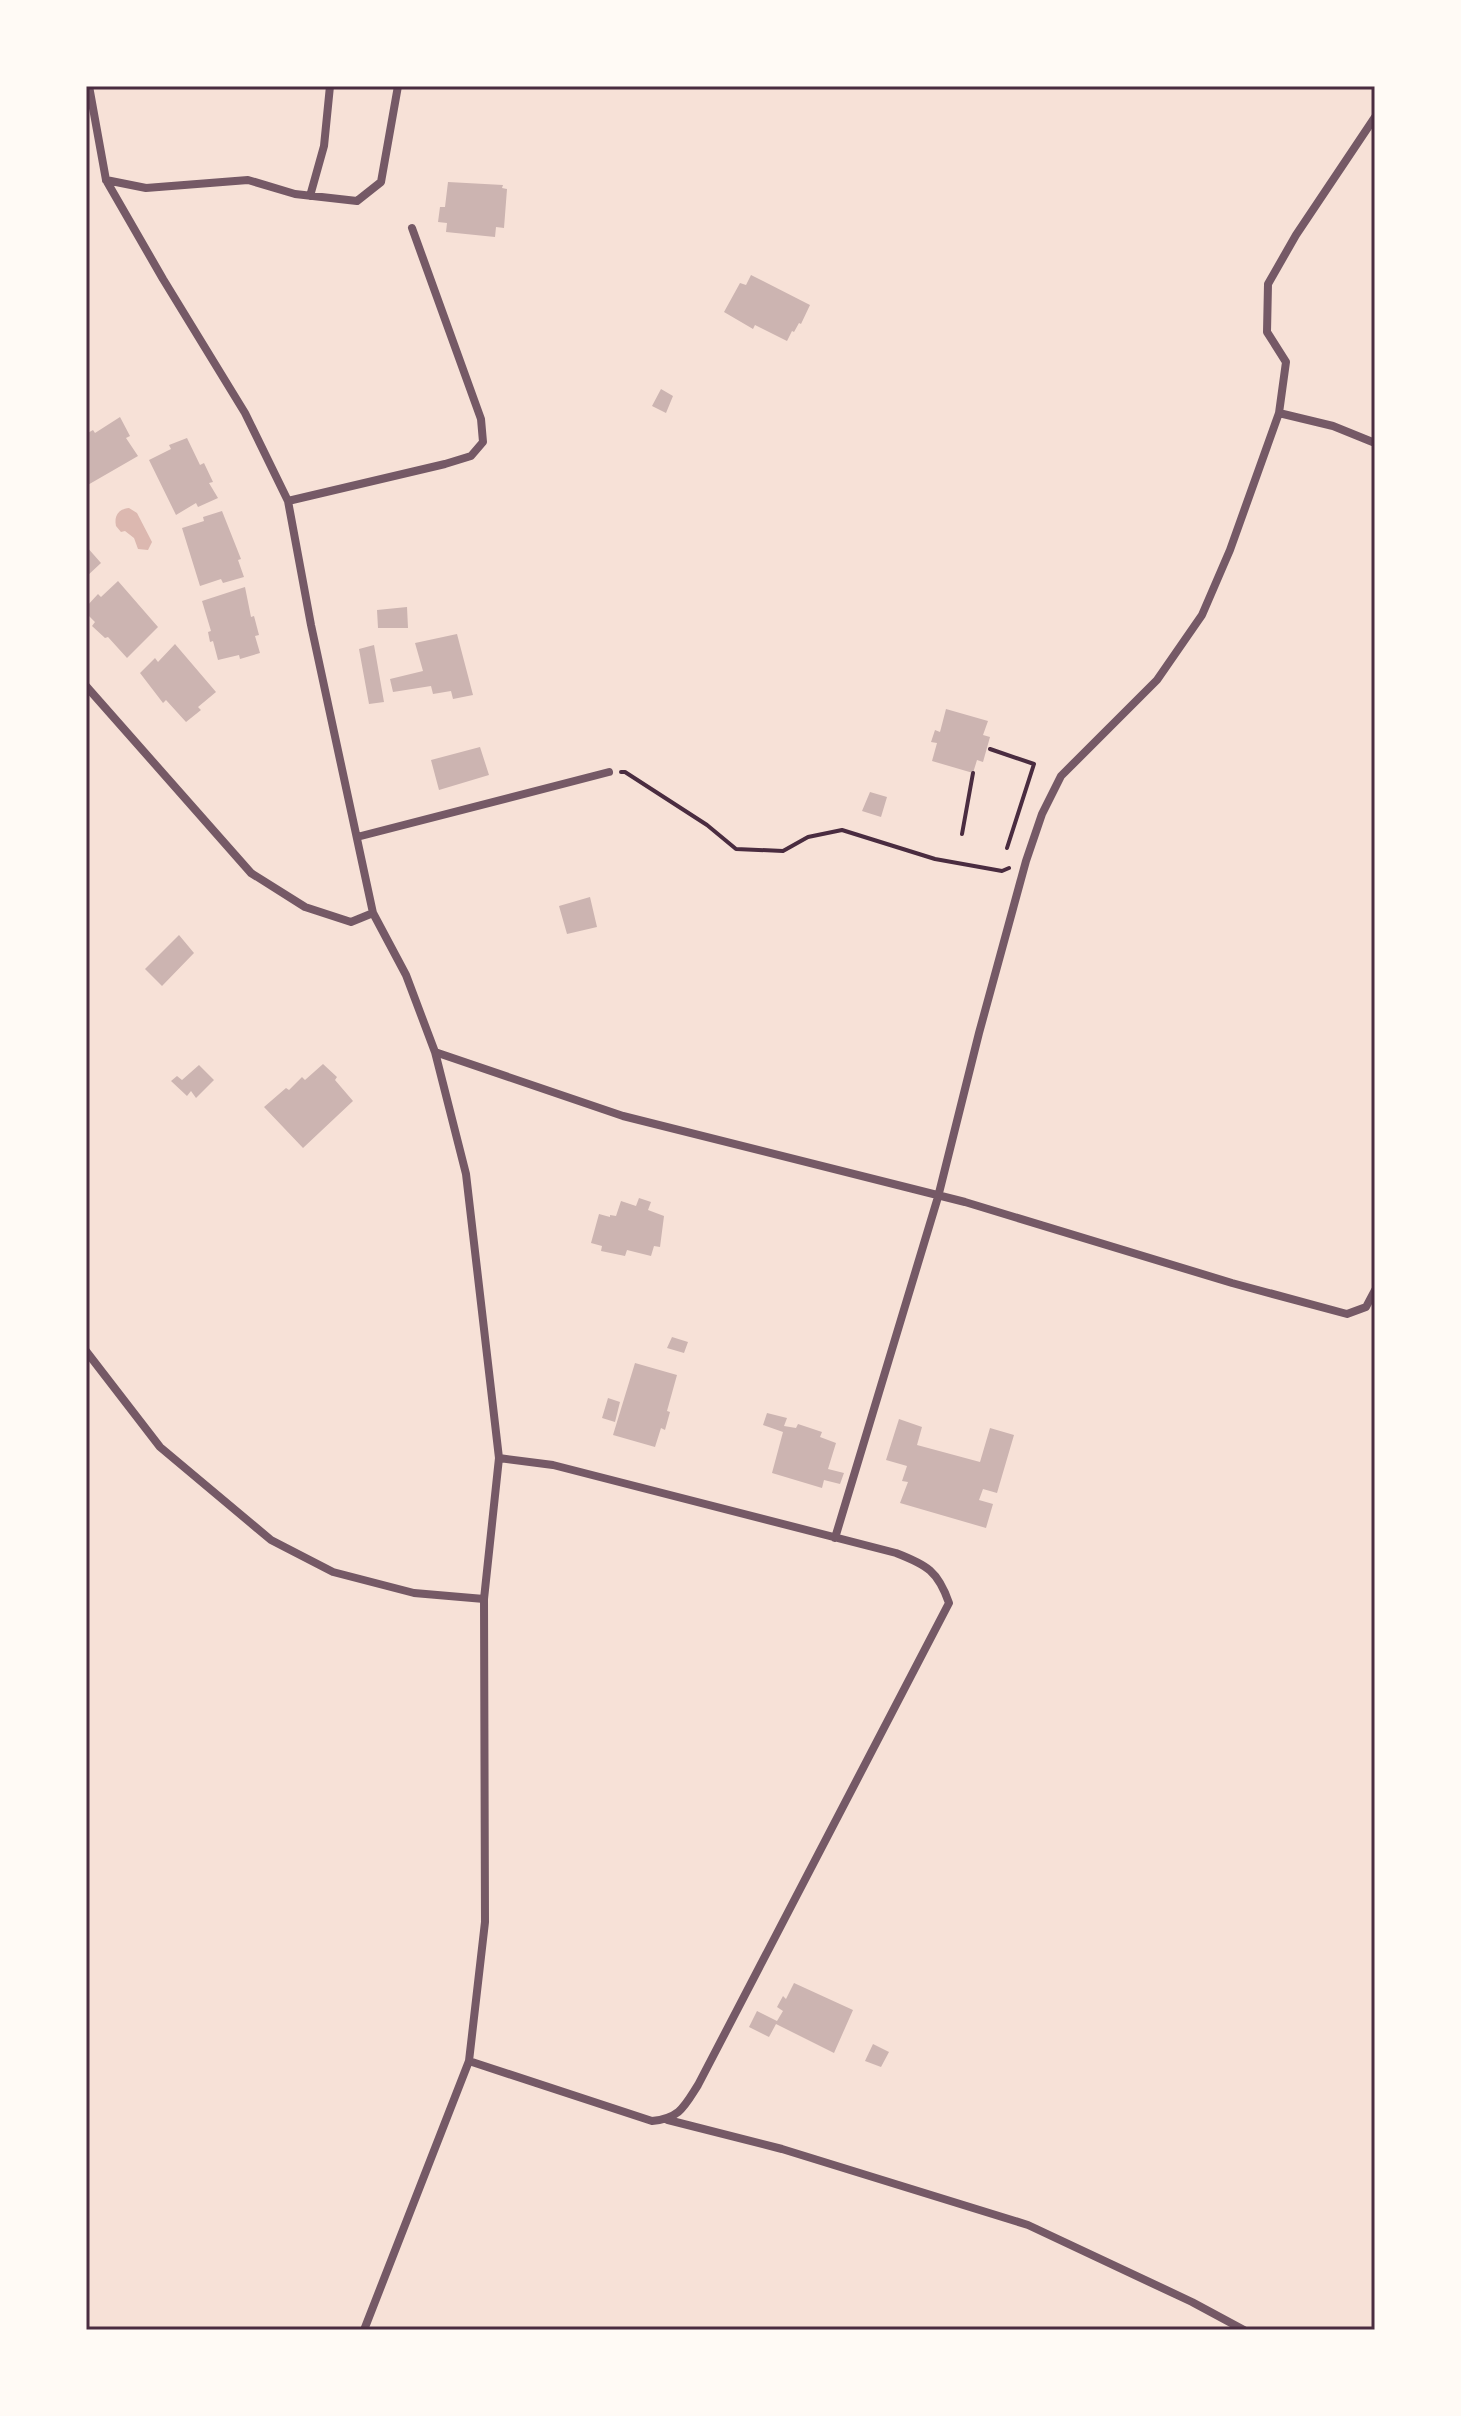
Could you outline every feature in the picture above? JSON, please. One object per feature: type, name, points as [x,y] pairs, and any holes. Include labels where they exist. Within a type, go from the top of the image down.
[{"type":"street","points":[[89,86],[106,180],[245,413],[288,501],[311,625],[373,913],[406,975],[435,1052],[466,1174],[499,1458],[484,1599],[485,1922],[469,2061],[364,2330]]},
{"type":"street","points":[[310,196],[324,146],[330,86]]},
{"type":"street","points":[[106,180],[146,188],[248,180],[295,194],[357,201],[381,182],[398,86]]},
{"type":"street","points":[[835,1538],[938,1197],[1026,861],[1042,814],[1061,776],[1157,680],[1202,615],[1230,550],[1279,413],[1286,362],[1267,332],[1268,284],[1296,235],[1375,117]]},
{"type":"street","points":[[288,501],[445,464],[471,456],[483,442],[481,419],[412,228]]},
{"type":"street","points":[[1279,413],[1333,426],[1375,443]]},
{"type":"street","points":[[86,686],[251,873],[305,907],[351,922],[373,913]]},
{"type":"street","points":[[357,837],[609,772]]},
{"type":"street","points":[[435,1052],[623,1116],[965,1202],[1232,1283],[1347,1314],[1366,1307],[1375,1290]]},
{"type":"street","points":[[86,1351],[160,1447],[271,1540],[333,1572],[414,1593],[484,1599]]},
{"type":"street","points":[[499,1458],[553,1465],[896,1553],[920,1563],[941,1579],[949,1603],[698,2085],[681,2112],[668,2120]]},
{"type":"street","points":[[469,2061],[652,2121],[668,2120],[782,2149],[1028,2225],[1192,2302],[1244,2330]]},
{"type":"path","points":[[990,749],[1034,764],[1007,848]]},
{"type":"path","points":[[609,772],[625,772],[707,825],[736,849],[783,851],[808,837],[842,830],[935,859],[1002,871],[1026,861]]},
{"type":"path","points":[[962,834],[973,773]]},
{"type":"shaded area","points":[[129,508],[137,513],[152,542],[148,550],[138,549],[134,538],[116,526],[118,514]]},
{"type":"building","points":[[448,182],[503,185],[502,188],[507,189],[504,228],[496,227],[495,237],[446,232],[447,223],[438,222],[440,207],[445,207]]},
{"type":"building","points":[[751,275],[810,305],[801,324],[792,331],[787,341],[755,325],[753,329],[724,312],[740,283],[746,285]]},
{"type":"building","points":[[661,389],[673,396],[666,413],[652,406]]},
{"type":"building","points":[[120,417],[130,436],[126,438],[138,456],[86,486],[86,434],[93,430],[95,433]]},
{"type":"building","points":[[187,438],[200,465],[204,463],[213,482],[209,483],[218,498],[198,507],[196,503],[176,515],[149,460],[171,449],[169,445]]},
{"type":"building","points":[[222,511],[241,559],[238,560],[244,577],[223,583],[221,579],[200,586],[182,528]]},
{"type":"building","points":[[86,546],[101,563],[86,577]]},
{"type":"building","points":[[118,581],[158,627],[127,658],[108,637],[105,638],[92,626],[95,622],[86,613],[86,607],[98,594],[101,597]]},
{"type":"building","points":[[245,587],[251,617],[254,616],[259,635],[255,636],[260,653],[240,659],[239,655],[218,660],[213,641],[210,642],[208,632],[211,631],[202,601]]},
{"type":"building","points":[[407,607],[408,628],[378,628],[377,610]]},
{"type":"building","points":[[457,634],[473,695],[453,699],[451,691],[433,694],[431,686],[393,692],[390,679],[423,671],[415,643]]},
{"type":"building","points":[[175,644],[216,692],[186,722],[166,700],[163,703],[140,673],[155,658],[158,662]]},
{"type":"building","points":[[374,645],[384,702],[369,704],[359,649]]},
{"type":"building","points":[[946,709],[988,721],[983,735],[990,737],[983,762],[977,760],[973,773],[932,761],[937,743],[931,742],[935,730],[940,732]]},
{"type":"building","points":[[480,747],[489,775],[439,790],[431,760]]},
{"type":"building","points":[[870,792],[887,797],[881,817],[862,811]]},
{"type":"building","points":[[590,897],[597,927],[567,934],[559,906]]},
{"type":"building","points":[[179,935],[194,953],[162,986],[145,969]]},
{"type":"building","points":[[323,1064],[337,1077],[335,1080],[353,1101],[303,1148],[264,1107]]},
{"type":"building","points":[[199,1065],[214,1080],[196,1098],[191,1091],[187,1096],[171,1081],[177,1076],[182,1080]]},
{"type":"building","points":[[639,1198],[651,1202],[648,1210],[664,1216],[660,1247],[654,1246],[651,1256],[627,1250],[625,1256],[601,1251],[602,1246],[591,1243],[599,1214],[616,1216],[621,1201],[636,1206]]},
{"type":"building","points":[[672,1337],[688,1342],[684,1353],[667,1348]]},
{"type":"building","points":[[635,1363],[677,1375],[665,1430],[661,1428],[655,1447],[613,1435]]},
{"type":"building","points":[[608,1398],[620,1402],[615,1422],[602,1418]]},
{"type":"building","points":[[767,1413],[787,1418],[784,1426],[796,1428],[798,1424],[822,1432],[820,1437],[836,1443],[828,1469],[844,1473],[840,1484],[824,1480],[822,1488],[772,1473],[783,1432],[763,1425]]},
{"type":"building","points":[[899,1419],[922,1427],[917,1445],[980,1462],[990,1428],[1014,1435],[997,1493],[983,1489],[979,1500],[993,1504],[986,1528],[900,1503],[908,1482],[902,1481],[907,1466],[886,1460]]},
{"type":"building","points":[[794,1983],[853,2010],[834,2053],[776,2024],[769,2037],[749,2027],[757,2011],[777,2021],[783,2011],[777,2007],[783,1996],[786,1999]]},
{"type":"building","points":[[873,2044],[889,2052],[881,2067],[865,2061]]}]
